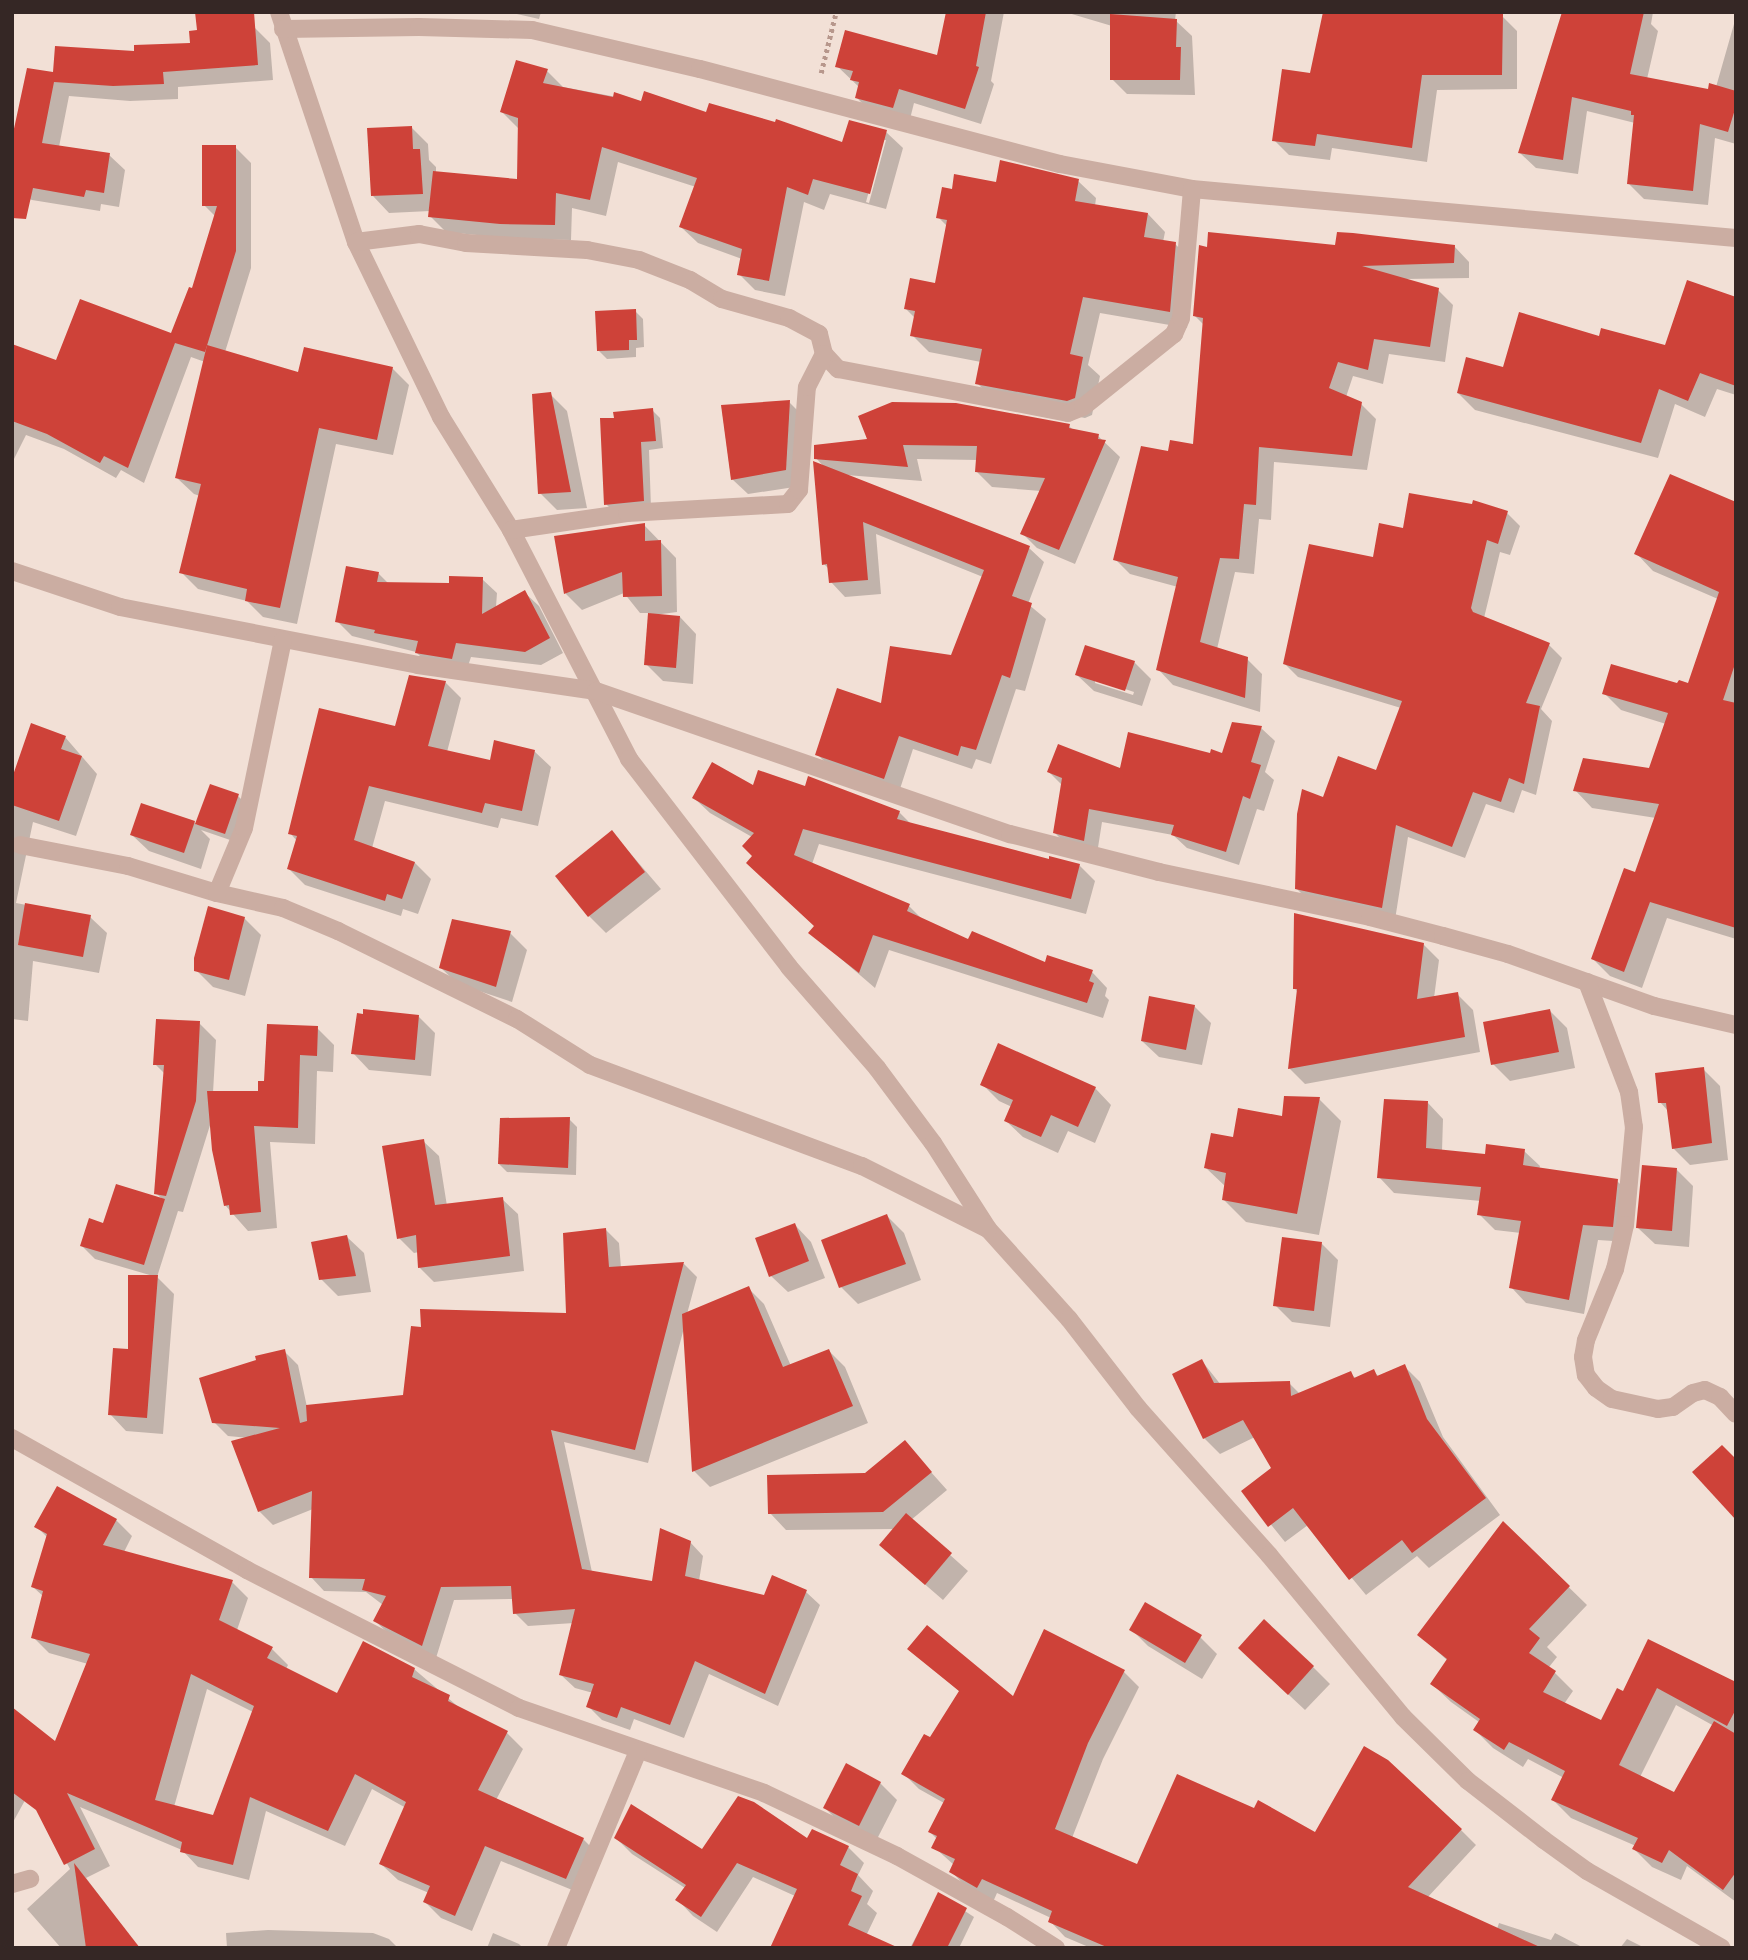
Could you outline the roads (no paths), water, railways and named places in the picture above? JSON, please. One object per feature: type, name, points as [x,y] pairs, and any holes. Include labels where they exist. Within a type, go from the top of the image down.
[{"type":"street","points":[[1722,1948],[1587,1871],[1468,1781],[1403,1717],[1269,1555],[1138,1408],[1069,1319],[988,1229],[933,1143],[877,1068],[772,946],[629,759],[511,530],[441,418],[356,242],[281,21],[531,30],[701,69],[1060,164],[1192,189],[1736,238]]},
{"type":"street","points":[[356,242],[419,234],[466,243],[587,250],[639,260],[690,280],[722,299],[789,318],[819,334],[824,354],[838,369],[1068,413],[1083,407],[1174,334],[1181,318],[1192,189]]},
{"type":"street","points":[[511,530],[627,513],[788,504],[799,491],[807,387],[824,354]]},
{"type":"street","points":[[12,571],[120,607],[418,665],[596,691],[1010,834],[1158,872],[1370,917],[1508,954],[1654,1006],[1736,1025]]},
{"type":"street","points":[[217,893],[244,828],[283,640]]},
{"type":"street","points":[[20,845],[128,866],[217,893],[283,908],[338,931],[517,1019],[590,1065],[862,1166],[988,1229]]},
{"type":"street","points":[[1587,982],[1629,1092],[1633,1127],[1625,1225],[1615,1269],[1586,1340],[1583,1357],[1586,1375],[1596,1388],[1612,1399],[1658,1409],[1673,1406],[1705,1390],[1720,1397],[1736,1415]]},
{"type":"street","points":[[12,1438],[247,1570],[519,1708],[764,1793],[897,1856],[1007,1917],[1056,1948]]},
{"type":"street","points":[[556,1948],[638,1751]]}]
